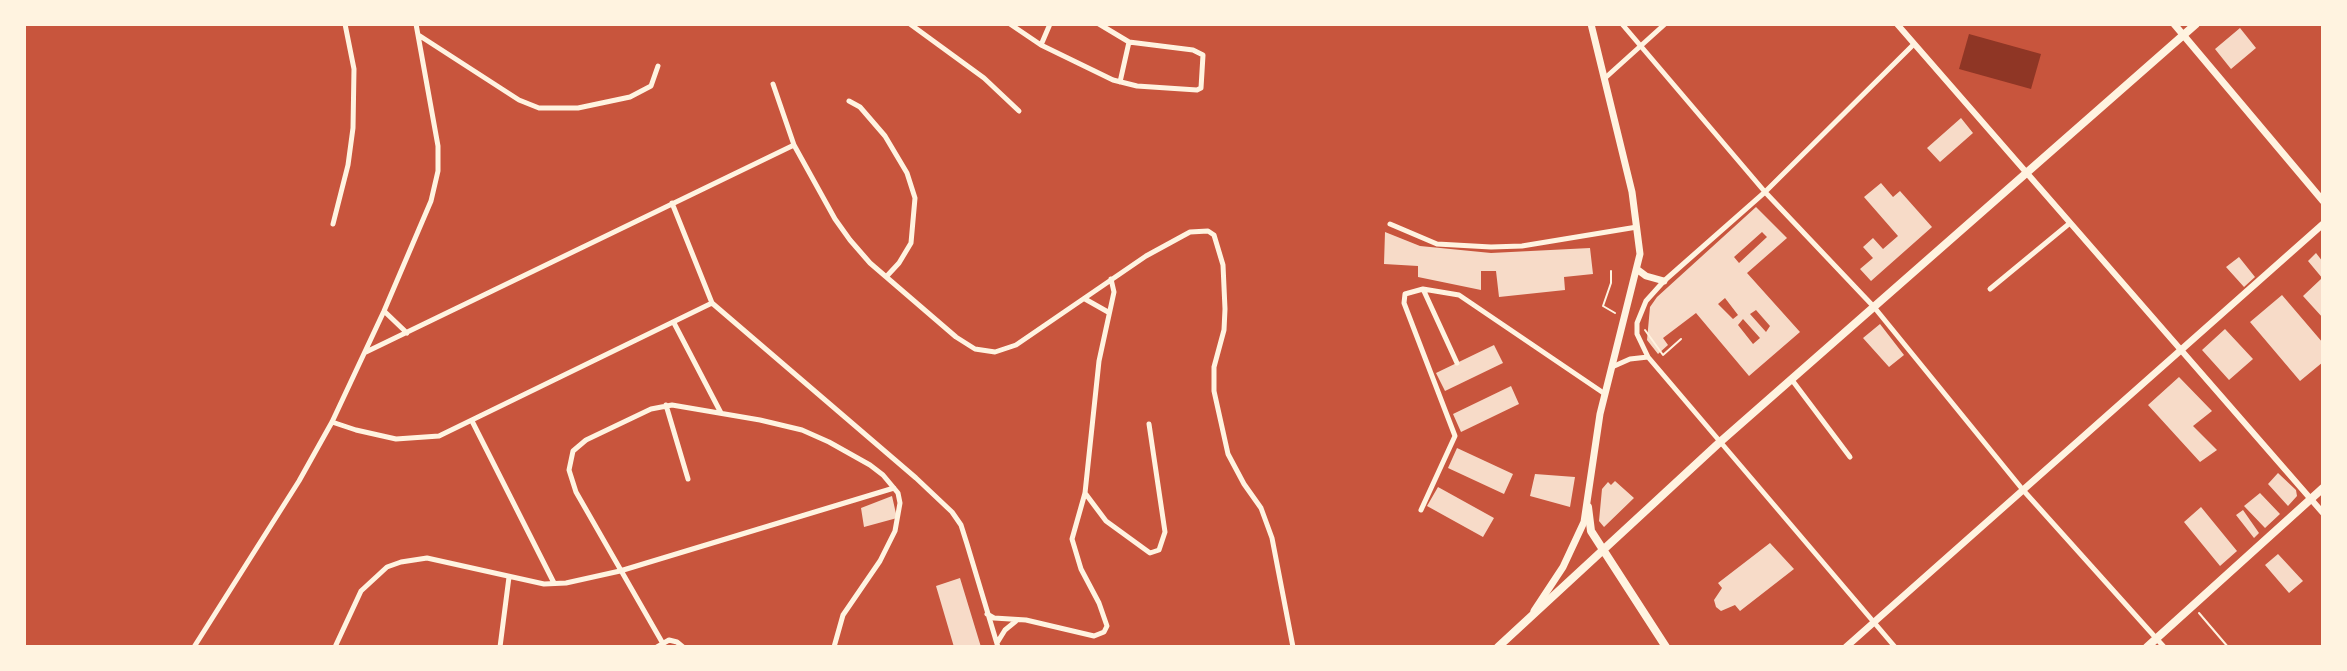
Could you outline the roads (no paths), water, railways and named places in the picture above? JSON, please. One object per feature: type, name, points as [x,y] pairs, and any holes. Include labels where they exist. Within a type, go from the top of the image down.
[{"type":"main road","points":[[1530,616],[1563,567],[1584,522],[1600,414],[1638,270],[1641,245],[1632,192],[1591,24]]},
{"type":"main road","points":[[2174,24],[2323,201]]},
{"type":"main road","points":[[1498,647],[1720,442],[2196,24]]},
{"type":"main road","points":[[1846,647],[2323,224]]},
{"type":"main road","points":[[1638,270],[1646,276],[1664,281]]},
{"type":"main road","points":[[2147,647],[2323,488]]},
{"type":"main road","points":[[1588,507],[1589,527],[1666,647]]},
{"type":"street","points":[[333,224],[348,165],[353,128],[354,69],[345,24]]},
{"type":"street","points":[[194,647],[299,481],[332,422],[366,352],[431,201],[438,171],[435,123],[416,24]]},
{"type":"street","points":[[910,24],[984,78],[1019,111]]},
{"type":"street","points":[[1010,24],[1041,45],[1097,74],[1120,82],[1201,88],[1203,55],[1193,50],[1129,42],[1099,24]]},
{"type":"street","points":[[1041,45],[1050,24]]},
{"type":"street","points":[[1622,24],[1765,192],[1874,307],[2023,490],[2164,647]]},
{"type":"street","points":[[1604,79],[1665,24]]},
{"type":"street","points":[[1897,24],[2323,513]]},
{"type":"street","points":[[420,36],[519,100],[539,108],[578,108],[630,97],[651,86],[658,66]]},
{"type":"street","points":[[1120,82],[1129,42]]},
{"type":"street","points":[[1895,647],[1648,357],[1637,334],[1637,323],[1646,301],[1664,281],[1765,192],[1914,44]]},
{"type":"street","points":[[773,84],[794,145],[840,226],[870,263],[886,277],[956,337],[984,351],[995,352],[1016,345],[1131,265],[1190,232],[1208,231],[1214,235],[1223,265],[1225,309],[1224,330],[1214,367],[1214,391],[1228,454],[1261,508],[1272,538],[1293,647]]},
{"type":"street","points":[[849,101],[860,107],[885,136],[907,173],[915,198],[911,243],[886,277]]},
{"type":"street","points":[[366,352],[794,145]]},
{"type":"street","points":[[672,203],[712,303],[952,512],[964,535],[997,645]]},
{"type":"street","points":[[1990,289],[2070,223]]},
{"type":"street","points":[[1390,224],[1437,244],[1491,247],[1522,246],[1638,227]]},
{"type":"street","points":[[987,614],[994,618],[1094,636],[1104,632],[1106,618],[1081,569],[1072,539],[1085,493],[1099,361],[1114,292],[1111,279]]},
{"type":"street","points":[[1423,289],[1457,363]]},
{"type":"street","points":[[1421,510],[1455,436],[1404,303],[1405,294],[1423,289],[1459,295],[1605,394]]},
{"type":"street","points":[[1085,299],[1108,312]]},
{"type":"street","points":[[332,422],[381,436],[412,440],[439,436],[712,303]]},
{"type":"street","points":[[384,311],[407,333]]},
{"type":"street","points":[[674,322],[721,414]]},
{"type":"street","points":[[1612,367],[1630,359],[1648,357]]},
{"type":"street","points":[[1792,380],[1850,457]]},
{"type":"street","points":[[666,405],[688,479]]},
{"type":"street","points":[[683,647],[669,640],[659,644],[571,482],[573,451],[586,440],[666,405],[785,426],[829,442],[870,465],[894,488],[900,503],[895,531],[880,561],[843,615],[834,647]]},
{"type":"street","points":[[472,421],[555,584]]},
{"type":"street","points":[[1085,493],[1106,521],[1150,553],[1159,550],[1165,532],[1149,424]]},
{"type":"street","points":[[335,647],[361,591],[387,567],[401,562],[427,558],[555,584],[620,571],[894,488]]},
{"type":"street","points":[[500,647],[509,577]]},
{"type":"street","points":[[997,645],[1005,630],[1017,621]]}]
